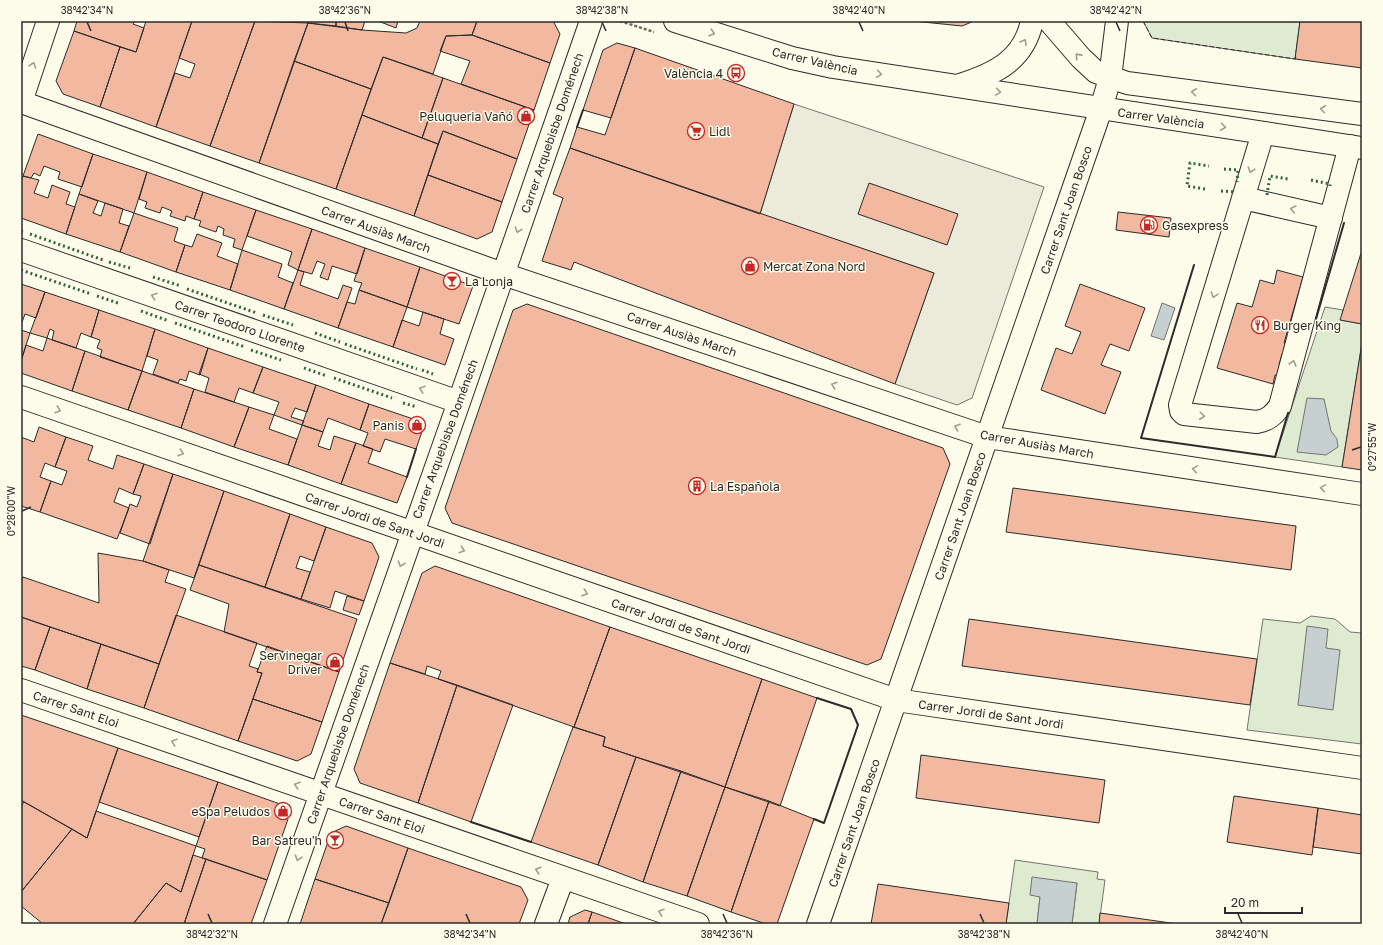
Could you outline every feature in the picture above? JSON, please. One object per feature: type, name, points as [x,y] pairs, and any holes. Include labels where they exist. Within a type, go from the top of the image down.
[{"type":"street","points":[[21,102],[48,21]]},
{"type":"street","name":"Carrer Arquebisbe Doménech","points":[[275,924],[459,402],[590,21]]},
{"type":"street","name":"Carrer València","points":[[675,21],[812,63],[1101,109],[1356,147]]},
{"type":"street","name":"Carrer València","points":[[959,86],[983,78],[1009,62],[1027,38],[1032,21]]},
{"type":"street","points":[[1049,21],[1087,65],[1096,72],[1110,78],[1127,83],[1362,114]]},
{"type":"street","name":"Carrer Sant Joan Bosco","points":[[818,924],[1101,109],[1110,78],[1116,21]]},
{"type":"street","name":"Carrer Ausiàs March","points":[[21,102],[503,274],[987,437],[1362,494]]},
{"type":"street","points":[[1263,133],[1180,405],[1184,414],[1257,422],[1266,420],[1275,414],[1280,406],[1291,368],[1331,218],[1356,147]]},
{"type":"street","points":[[1243,198],[1331,218]]},
{"type":"street","name":"Carrer Teodoro Llorente","points":[[21,250],[459,402]]},
{"type":"street","name":"Carrer Jordi de Sant Jordi","points":[[21,398],[896,700],[1362,768]]},
{"type":"street","name":"Carrer Sant Eloi","points":[[21,690],[698,924]]},
{"type":"street","points":[[546,924],[563,878]]},
{"type":"green space","points":[[1143,21],[1300,21],[1295,59],[1152,38]]},
{"type":"green space","points":[[1325,307],[1343,310],[1341,320],[1362,324],[1362,343],[1342,467],[1275,457]]},
{"type":"green space","points":[[1311,616],[1335,619],[1350,632],[1362,633],[1362,744],[1247,730],[1263,619],[1300,623]]},
{"type":"green space","points":[[1015,860],[1098,872],[1097,879],[1105,880],[1099,924],[1072,924],[1077,883],[1040,896],[1037,924],[1006,924]]},
{"type":"shaded area","points":[[794,104],[1044,187],[972,398],[957,405],[895,384],[934,273],[760,214]]},
{"type":"shaded area","points":[[1162,303],[1175,308],[1164,340],[1151,336]]},
{"type":"shaded area","points":[[1307,398],[1324,399],[1331,431],[1337,439],[1338,447],[1326,455],[1297,452]]},
{"type":"shaded area","points":[[1307,626],[1328,629],[1326,648],[1340,650],[1333,710],[1298,705]]},
{"type":"shaded area","points":[[1032,877],[1077,883],[1072,924],[1037,924],[1040,897],[1030,895]]},
{"type":"building","points":[[77,21],[135,21],[133,24],[144,28],[136,52],[74,31]]},
{"type":"building","points":[[146,21],[192,21],[156,127],[100,107],[120,47],[136,52]]},
{"type":"building","points":[[192,21],[255,21],[210,146],[156,127],[175,73],[190,78],[195,64],[179,58]]},
{"type":"building","points":[[255,21],[308,23],[259,163],[210,146]]},
{"type":"building","points":[[308,21],[336,21],[336,26],[308,23]]},
{"type":"building","points":[[336,21],[365,21],[362,30],[336,26]]},
{"type":"building","points":[[378,21],[398,21],[396,28]]},
{"type":"building","points":[[420,21],[477,21],[472,35],[446,36],[433,74],[383,57],[371,89],[294,61],[308,23],[362,30],[406,33],[417,28]]},
{"type":"building","points":[[477,21],[553,21],[560,34],[550,63],[472,35]]},
{"type":"building","points":[[913,21],[974,21],[962,26]]},
{"type":"building","points":[[1300,21],[1362,21],[1362,68],[1295,59]]},
{"type":"building","points":[[74,31],[120,47],[100,107],[63,94],[56,81]]},
{"type":"building","points":[[472,35],[550,63],[534,110],[461,84],[470,61],[440,51],[446,36]]},
{"type":"building","points":[[617,43],[635,48],[611,118],[583,110],[603,50]]},
{"type":"building","name":"Lidl","points":[[635,48],[794,104],[760,214],[570,148],[577,127],[605,135]]},
{"type":"building","points":[[383,57],[443,78],[422,138],[362,115]]},
{"type":"building","points":[[294,61],[371,89],[336,189],[259,163]]},
{"type":"building","points":[[443,78],[534,110],[517,159],[443,131],[438,144],[422,138]]},
{"type":"building","points":[[362,115],[438,144],[414,216],[336,189]]},
{"type":"building","points":[[443,131],[517,159],[502,202],[428,175]]},
{"type":"building","points":[[38,134],[93,154],[82,187],[58,179],[60,172],[44,166],[40,176],[34,173],[31,178],[23,176]]},
{"type":"building","name":"Mercat Zona Nord","points":[[570,148],[934,273],[895,384],[574,262],[571,270],[542,261],[563,198],[553,194]]},
{"type":"building","points":[[93,154],[147,172],[134,213],[79,194]]},
{"type":"building","points":[[147,172],[203,192],[194,219],[186,216],[185,221],[170,216],[172,211],[162,207],[160,213],[145,208],[147,202],[139,199]]},
{"type":"building","points":[[428,175],[502,202],[492,232],[477,239],[414,216]]},
{"type":"building","points":[[23,176],[39,180],[34,193],[48,198],[52,185],[70,192],[66,204],[75,207],[66,234],[21,218],[21,182]]},
{"type":"building","points":[[869,183],[958,214],[947,245],[858,214]]},
{"type":"building","points":[[203,192],[256,210],[242,250],[233,247],[235,239],[223,235],[224,229],[218,226],[216,232],[199,226],[201,221],[194,219]]},
{"type":"building","points":[[79,194],[98,201],[93,213],[101,216],[105,203],[123,209],[119,223],[129,226],[120,252],[66,234]]},
{"type":"building","points":[[256,210],[312,229],[298,270],[288,265],[292,252],[247,236]]},
{"type":"building","points":[[1118,212],[1171,218],[1169,237],[1116,230]]},
{"type":"building","points":[[134,213],[178,228],[174,241],[185,245],[176,272],[120,252]]},
{"type":"building","points":[[312,229],[365,248],[357,274],[332,266],[328,280],[320,277],[325,264],[317,261],[312,274],[298,270]]},
{"type":"building","points":[[197,234],[222,243],[217,256],[238,264],[230,290],[176,272],[185,245],[192,247]]},
{"type":"building","points":[[365,248],[420,267],[407,307],[359,290],[362,283],[354,281]]},
{"type":"building","points":[[242,250],[282,264],[278,277],[293,283],[284,309],[230,290]]},
{"type":"building","points":[[1362,250],[1362,324],[1340,320]]},
{"type":"building","points":[[420,267],[473,286],[459,324],[407,307]]},
{"type":"building","points":[[298,270],[304,272],[300,285],[338,299],[343,285],[352,288],[338,328],[284,309]]},
{"type":"building","name":"Burger King","points":[[1277,270],[1303,277],[1284,343],[1289,345],[1286,355],[1282,354],[1279,365],[1282,366],[1279,376],[1275,375],[1273,384],[1217,368],[1237,303],[1252,307],[1260,280],[1274,284]]},
{"type":"building","points":[[21,284],[45,292],[36,318],[25,314],[21,325]]},
{"type":"building","points":[[1080,284],[1145,308],[1129,351],[1110,344],[1101,365],[1121,372],[1105,414],[1041,390],[1056,348],[1072,354],[1081,332],[1065,326]]},
{"type":"building","points":[[359,290],[407,307],[393,347],[338,328],[347,302],[355,304]]},
{"type":"building","points":[[45,292],[99,310],[91,337],[81,333],[76,348],[52,340],[54,331],[50,329],[47,338],[30,333]]},
{"type":"building","name":"La Española","points":[[527,304],[943,448],[950,464],[881,659],[867,665],[452,523],[445,508],[513,310]]},
{"type":"building","points":[[99,310],[155,329],[142,371],[100,357],[102,350],[97,348],[100,340],[91,337]]},
{"type":"building","points":[[423,312],[444,319],[440,334],[454,339],[445,365],[393,347],[402,320],[419,326]]},
{"type":"building","points":[[155,329],[208,348],[200,375],[189,371],[186,381],[180,379],[178,383],[153,374],[158,360],[147,356]]},
{"type":"building","points":[[21,330],[30,333],[21,361]]},
{"type":"building","points":[[47,338],[85,351],[72,391],[21,373],[21,361],[26,345],[43,351]]},
{"type":"building","points":[[1362,343],[1362,470],[1342,467]]},
{"type":"building","points":[[208,348],[263,367],[253,393],[239,388],[234,402],[205,392],[209,378],[199,374]]},
{"type":"building","points":[[85,351],[142,371],[128,410],[72,391]]},
{"type":"building","points":[[263,367],[316,385],[307,412],[295,408],[291,417],[304,421],[302,425],[274,415],[279,402],[253,393]]},
{"type":"building","points":[[142,371],[194,389],[181,428],[128,410]]},
{"type":"building","points":[[316,385],[369,404],[360,430],[328,418],[323,432],[302,425]]},
{"type":"building","points":[[194,389],[249,407],[234,447],[181,428]]},
{"type":"building","points":[[369,404],[425,423],[416,449],[385,439],[380,452],[363,446],[368,433],[360,430]]},
{"type":"building","points":[[249,407],[274,415],[269,429],[297,439],[288,465],[234,447]]},
{"type":"building","points":[[302,425],[323,432],[318,446],[330,450],[334,436],[356,443],[341,484],[288,465]]},
{"type":"building","points":[[39,427],[66,437],[55,467],[45,463],[40,477],[51,481],[40,512],[21,506],[21,437],[34,442]]},
{"type":"building","points":[[66,437],[93,446],[88,460],[113,469],[117,455],[144,464],[133,494],[119,488],[114,502],[129,508],[117,539],[40,512],[51,481],[62,485],[67,471],[55,467]]},
{"type":"building","points":[[356,443],[373,449],[368,463],[407,477],[397,503],[341,484]]},
{"type":"building","points":[[144,464],[173,474],[150,544],[120,533],[130,504],[137,507],[141,496],[133,494]]},
{"type":"building","points":[[173,474],[224,491],[194,578],[143,561]]},
{"type":"building","points":[[1013,488],[1296,526],[1291,570],[1006,532]]},
{"type":"building","points":[[224,491],[290,514],[265,587],[199,565]]},
{"type":"building","points":[[290,514],[326,527],[314,561],[300,556],[296,568],[310,572],[301,599],[265,587]]},
{"type":"building","points":[[326,527],[372,543],[379,557],[364,601],[335,591],[330,608],[301,599]]},
{"type":"building","points":[[98,553],[143,561],[169,570],[165,582],[186,589],[159,664],[21,617],[21,582],[23,577],[99,603]]},
{"type":"building","points":[[199,565],[357,619],[339,672],[224,632],[229,604],[190,590]]},
{"type":"building","points":[[435,566],[610,627],[574,727],[438,679],[441,671],[427,666],[425,674],[390,663],[422,573]]},
{"type":"building","points":[[347,596],[364,601],[359,615],[343,610]]},
{"type":"building","points":[[176,615],[257,643],[249,666],[258,669],[257,672],[262,673],[238,741],[144,708]]},
{"type":"building","points":[[21,617],[50,627],[35,670],[21,666]]},
{"type":"building","points":[[969,619],[1257,659],[1250,705],[962,666]]},
{"type":"building","points":[[50,627],[101,644],[87,689],[35,670]]},
{"type":"building","points":[[610,627],[762,679],[725,787],[603,746],[605,737],[574,727]]},
{"type":"building","points":[[101,644],[159,664],[144,708],[87,689]]},
{"type":"building","points":[[267,646],[339,672],[322,722],[253,699],[262,673],[257,672]]},
{"type":"building","points":[[390,663],[457,685],[418,803],[360,783],[354,769]]},
{"type":"building","points":[[762,679],[817,698],[780,806],[725,787]]},
{"type":"building","points":[[457,685],[513,705],[471,822],[418,803]]},
{"type":"building","points":[[253,699],[322,722],[311,754],[297,761],[238,741]]},
{"type":"building","points":[[21,715],[118,748],[87,838],[21,800]]},
{"type":"building","points":[[573,727],[605,737],[603,746],[636,757],[598,865],[531,842]]},
{"type":"building","points":[[118,748],[218,782],[199,837],[99,802]]},
{"type":"building","points":[[921,755],[1105,780],[1099,823],[916,798]]},
{"type":"building","points":[[636,757],[681,771],[643,882],[598,865]]},
{"type":"building","points":[[681,771],[725,787],[687,896],[643,882]]},
{"type":"building","points":[[218,782],[280,804],[288,819],[267,880],[202,858],[205,849],[196,846]]},
{"type":"building","points":[[725,787],[769,801],[731,912],[687,896]]},
{"type":"building","points":[[1234,796],[1318,808],[1312,855],[1227,842]]},
{"type":"building","points":[[769,801],[814,819],[777,924],[766,924],[731,912]]},
{"type":"building","points":[[24,802],[72,829],[21,892],[21,806]]},
{"type":"building","points":[[1318,808],[1362,815],[1362,854],[1313,847]]},
{"type":"building","points":[[96,811],[196,846],[181,892],[166,883],[133,924],[43,924],[21,906],[21,892],[72,829],[87,838]]},
{"type":"building","points":[[346,826],[408,848],[389,903],[315,879],[331,833]]},
{"type":"building","points":[[408,848],[521,887],[528,900],[519,924],[381,924]]},
{"type":"building","points":[[193,855],[206,859],[184,924],[133,924],[166,883],[181,892]]},
{"type":"building","points":[[206,859],[267,880],[251,924],[184,924]]},
{"type":"building","points":[[315,879],[389,903],[381,924],[300,924]]},
{"type":"building","points":[[878,884],[1009,903],[1006,924],[871,924]]},
{"type":"building","points":[[585,910],[592,912],[588,924],[568,924],[570,917]]},
{"type":"building","points":[[592,912],[626,924],[588,924]]},
{"type":"building","points":[[1100,913],[1178,924],[1099,924]]},
{"type":"hedge","points":[[1205,189],[1187,186],[1190,163],[1209,166]]},
{"type":"hedge","points":[[1224,169],[1238,170],[1237,182]]},
{"type":"hedge","points":[[1267,195],[1270,176],[1288,179]]},
{"type":"hedge","points":[[1311,180],[1330,184],[1330,186]]},
{"type":"hedge","points":[[1221,191],[1236,192]]},
{"type":"hedge","points":[[30,234],[103,260]]},
{"type":"hedge","points":[[109,262],[130,268]]},
{"type":"hedge","points":[[21,270],[91,294]]},
{"type":"hedge","points":[[153,277],[181,286]]},
{"type":"hedge","points":[[187,289],[257,313]]},
{"type":"hedge","points":[[97,296],[118,303]]},
{"type":"hedge","points":[[141,311],[169,321]]},
{"type":"hedge","points":[[263,315],[293,325]]},
{"type":"hedge","points":[[175,323],[245,347]]},
{"type":"hedge","points":[[315,333],[340,342]]},
{"type":"hedge","points":[[345,344],[417,369]]},
{"type":"hedge","points":[[251,350],[281,360]]},
{"type":"hedge","points":[[304,368],[327,376]]},
{"type":"hedge","points":[[422,370],[433,374]]},
{"type":"hedge","points":[[334,378],[392,398]]},
{"type":"hedge","points":[[403,403],[417,407]]},
{"type":"fence","points":[[1143,21],[1152,38],[1295,59],[1296,57]]},
{"type":"wall","points":[[577,127],[583,110]]},
{"type":"wall","points":[[1316,319],[1344,223]]},
{"type":"wall","points":[[1194,265],[1141,438],[1275,457],[1288,413]]},
{"type":"wall","points":[[407,477],[416,449]]},
{"type":"wall","points":[[814,819],[824,823],[858,725],[851,709],[817,698]]},
{"type":"wall","points":[[471,822],[531,842]]},
{"type":"place","name":"València 4","points":[[736,73]]},
{"type":"place","name":"Peluqueria Vañó","points":[[526,116]]},
{"type":"place","name":"Lidl","points":[[696,131]]},
{"type":"place","name":"Gasexpress","points":[[1149,225]]},
{"type":"place","name":"Mercat Zona Nord","points":[[750,266]]},
{"type":"place","name":"La Lonja","points":[[452,281]]},
{"type":"place","name":"Burger King","points":[[1260,325]]},
{"type":"place","name":"Panis","points":[[417,425]]},
{"type":"place","name":"La Española","points":[[697,486]]},
{"type":"place","name":"Servinegar Driver","points":[[335,662]]},
{"type":"place","name":"eSpa Peludos","points":[[283,811]]},
{"type":"place","name":"Bar Satreu'h","points":[[335,840]]}]
